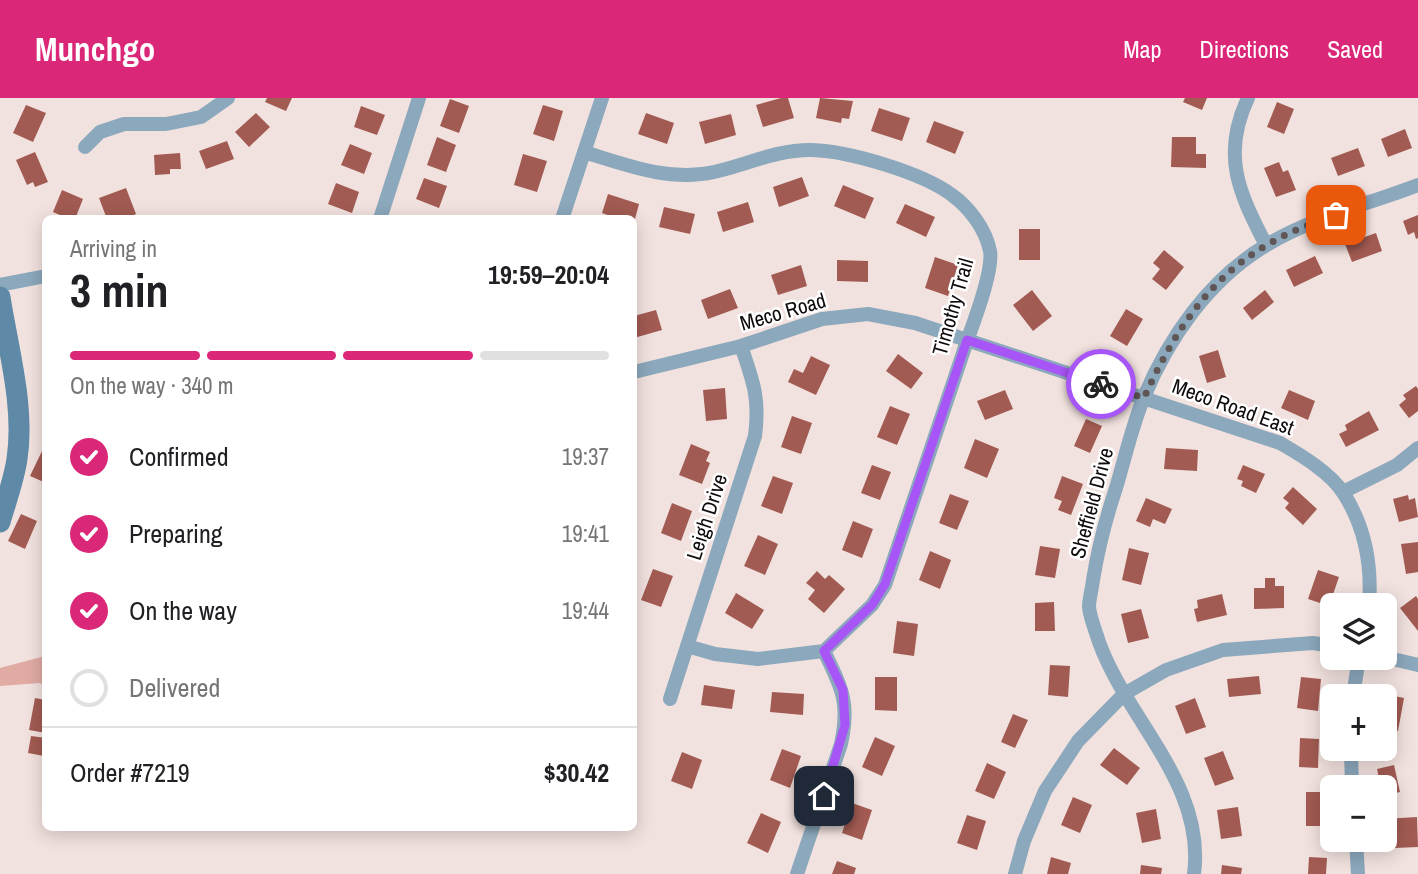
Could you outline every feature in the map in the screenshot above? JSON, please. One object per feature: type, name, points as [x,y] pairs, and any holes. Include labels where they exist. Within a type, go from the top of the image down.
[{"type":"street","points":[[85,147],[100,132],[124,124],[166,124],[201,117],[228,98]]},
{"type":"street","points":[[381,215],[419,98]]},
{"type":"street","points":[[563,215],[602,98]]},
{"type":"street","points":[[1248,98],[1233,143],[1237,179],[1243,200],[1266,245]]},
{"type":"street","name":"Timothy Trail","points":[[584,152],[642,169],[688,176],[714,172],[762,158],[811,150],[852,157],[923,179],[952,195],[972,214],[985,235],[990,254],[988,273],[885,584],[872,605],[824,651]]},
{"type":"street","name":"Sheffield Drive","points":[[1194,874],[1196,859],[1181,787],[1124,694],[1100,643],[1089,606],[1097,553],[1108,511],[1144,398],[1181,326],[1240,264],[1266,245],[1315,222],[1418,185]]},
{"type":"street","points":[[0,285],[42,277]]},
{"type":"street","points":[[0,297],[18,412],[18,456],[0,522]]},
{"type":"street","name":"Meco Road","points":[[637,371],[741,346],[822,319],[868,314],[915,323],[1144,398]]},
{"type":"street","name":"Leigh Drive","points":[[670,699],[755,436],[758,412],[756,390],[741,346]]},
{"type":"street","name":"Meco Road East","points":[[1144,398],[1280,443],[1305,457],[1343,492],[1363,534],[1369,593]]},
{"type":"street","points":[[1343,492],[1396,465],[1418,448]]},
{"type":"street","points":[[1015,874],[1024,841],[1045,791],[1078,741],[1124,694],[1166,670],[1223,650],[1320,644]]},
{"type":"street","points":[[687,646],[715,654],[758,659],[824,651],[843,690],[845,725],[841,744],[797,874]]},
{"type":"street","points":[[1397,660],[1418,665]]},
{"type":"street","points":[[1357,852],[1358,874]]},
{"type":"shaded area","points":[[42,657],[42,685],[0,686],[0,668]]},
{"type":"building","points":[[267,98],[292,98],[286,111],[265,102]]},
{"type":"building","points":[[788,98],[794,118],[763,127],[756,105]]},
{"type":"building","points":[[820,98],[853,101],[849,119],[842,118],[841,123],[816,118]]},
{"type":"building","points":[[1185,98],[1207,98],[1202,110],[1183,102]]},
{"type":"building","points":[[450,99],[469,106],[459,133],[440,126]]},
{"type":"building","points":[[1277,102],[1294,109],[1284,134],[1267,127]]},
{"type":"building","points":[[26,105],[46,113],[33,142],[13,133]]},
{"type":"building","points":[[543,105],[563,111],[554,141],[533,134]]},
{"type":"building","points":[[361,106],[385,115],[377,135],[354,127]]},
{"type":"building","points":[[879,108],[910,118],[902,141],[871,131]]},
{"type":"building","points":[[256,113],[270,127],[249,147],[235,132]]},
{"type":"building","points":[[646,113],[674,123],[667,144],[638,134]]},
{"type":"building","points":[[731,114],[736,135],[705,144],[699,122]]},
{"type":"building","points":[[934,121],[964,132],[955,154],[926,142]]},
{"type":"building","points":[[1405,129],[1412,148],[1388,157],[1381,139]]},
{"type":"building","points":[[437,137],[456,145],[446,172],[427,165]]},
{"type":"building","points":[[1172,137],[1196,137],[1196,154],[1206,154],[1206,168],[1171,167]]},
{"type":"building","points":[[227,141],[234,159],[206,169],[199,151]]},
{"type":"building","points":[[350,144],[372,153],[364,174],[341,165]]},
{"type":"building","points":[[1358,148],[1365,166],[1338,176],[1331,158]]},
{"type":"building","points":[[35,152],[48,182],[35,187],[33,182],[27,185],[16,160]]},
{"type":"building","points":[[180,153],[181,169],[170,169],[170,174],[155,175],[154,155]]},
{"type":"building","points":[[523,154],[547,161],[537,192],[514,185]]},
{"type":"building","points":[[1279,162],[1283,172],[1288,170],[1296,190],[1276,197],[1264,168]]},
{"type":"building","points":[[802,177],[809,196],[779,207],[773,187]]},
{"type":"building","points":[[424,178],[447,186],[439,208],[416,199]]},
{"type":"building","points":[[336,183],[359,192],[352,213],[328,204]]},
{"type":"building","points":[[843,185],[874,198],[865,219],[834,206]]},
{"type":"building","points":[[126,188],[136,214],[105,215],[99,198]]},
{"type":"building","points":[[62,190],[83,199],[77,215],[60,215],[53,212]]},
{"type":"building","points":[[608,194],[639,204],[636,215],[602,213]]},
{"type":"building","points":[[748,202],[754,222],[723,232],[717,212]]},
{"type":"building","points":[[905,204],[935,217],[926,237],[896,223]]},
{"type":"building","points":[[664,207],[695,214],[690,234],[659,227]]},
{"type":"building","points":[[1418,215],[1416,239],[1414,232],[1408,235],[1403,221]]},
{"type":"building","points":[[1019,229],[1040,229],[1040,260],[1019,260]]},
{"type":"building","points":[[1376,233],[1382,251],[1352,262],[1345,244]]},
{"type":"building","points":[[1164,250],[1184,267],[1166,290],[1152,279],[1160,269],[1153,263]]},
{"type":"building","points":[[1315,256],[1323,273],[1294,287],[1286,270]]},
{"type":"building","points":[[935,257],[958,265],[948,296],[925,288]]},
{"type":"building","points":[[837,260],[868,261],[868,282],[837,281]]},
{"type":"building","points":[[801,265],[807,286],[778,295],[771,275]]},
{"type":"building","points":[[730,289],[738,308],[708,319],[701,300]]},
{"type":"building","points":[[1032,290],[1052,316],[1033,331],[1013,305]]},
{"type":"building","points":[[1265,290],[1274,302],[1252,320],[1243,308]]},
{"type":"building","points":[[1126,309],[1143,319],[1127,346],[1110,336]]},
{"type":"building","points":[[656,310],[662,330],[637,337],[637,315]]},
{"type":"building","points":[[1218,350],[1226,377],[1207,383],[1199,356]]},
{"type":"building","points":[[898,354],[923,373],[911,389],[886,371]]},
{"type":"building","points":[[811,356],[830,365],[816,395],[788,382],[794,369],[803,373]]},
{"type":"building","points":[[1416,386],[1418,411],[1409,418],[1399,405],[1406,399],[1403,395]]},
{"type":"building","points":[[725,388],[727,419],[706,421],[703,390]]},
{"type":"building","points":[[1005,390],[1013,409],[985,420],[977,401]]},
{"type":"building","points":[[1289,390],[1315,401],[1308,420],[1281,408]]},
{"type":"building","points":[[890,406],[910,414],[897,445],[877,437]]},
{"type":"building","points":[[1369,411],[1379,430],[1346,447],[1339,434],[1347,430],[1345,425]]},
{"type":"building","points":[[792,416],[812,423],[801,454],[781,447]]},
{"type":"building","points":[[1086,419],[1102,426],[1090,453],[1074,446]]},
{"type":"building","points":[[975,439],[999,449],[987,478],[964,468]]},
{"type":"building","points":[[691,444],[710,452],[706,461],[710,463],[702,484],[679,475]]},
{"type":"building","points":[[1166,448],[1198,450],[1197,471],[1164,469]]},
{"type":"building","points":[[42,451],[42,481],[30,476]]},
{"type":"building","points":[[872,465],[891,472],[880,500],[861,493]]},
{"type":"building","points":[[1243,465],[1265,474],[1256,493],[1241,486],[1243,481],[1237,479]]},
{"type":"building","points":[[773,476],[793,483],[782,514],[761,506]]},
{"type":"building","points":[[1062,476],[1083,484],[1071,515],[1058,510],[1062,501],[1054,498]]},
{"type":"building","points":[[1293,487],[1317,509],[1303,525],[1285,508],[1289,503],[1283,498]]},
{"type":"building","points":[[950,494],[969,501],[957,530],[939,523]]},
{"type":"building","points":[[1408,495],[1409,500],[1415,498],[1418,517],[1399,522],[1393,499]]},
{"type":"building","points":[[1146,498],[1172,509],[1165,524],[1153,519],[1150,527],[1136,521]]},
{"type":"building","points":[[672,503],[692,511],[681,541],[661,533]]},
{"type":"building","points":[[21,514],[37,521],[25,549],[8,541]]},
{"type":"building","points":[[853,521],[873,529],[862,558],[842,550]]},
{"type":"building","points":[[758,535],[778,544],[765,575],[744,566]]},
{"type":"building","points":[[1418,542],[1418,572],[1406,574],[1401,544]]},
{"type":"building","points":[[1040,546],[1060,549],[1055,578],[1035,575]]},
{"type":"building","points":[[1129,548],[1149,553],[1141,585],[1122,580]]},
{"type":"building","points":[[930,551],[951,560],[940,589],[919,580]]},
{"type":"building","points":[[653,569],[673,576],[661,607],[641,600]]},
{"type":"building","points":[[1318,570],[1339,577],[1333,593],[1320,593],[1320,603],[1308,599]]},
{"type":"building","points":[[817,571],[825,579],[829,575],[845,589],[824,613],[808,599],[815,590],[806,583]]},
{"type":"building","points":[[1265,578],[1275,578],[1275,586],[1284,586],[1284,608],[1254,609],[1254,588],[1265,588]]},
{"type":"building","points":[[736,593],[764,610],[752,629],[725,613]]},
{"type":"building","points":[[1222,594],[1227,615],[1197,622],[1194,609],[1198,608],[1197,600]]},
{"type":"building","points":[[1416,596],[1418,599],[1418,631],[1400,608]]},
{"type":"building","points":[[1054,602],[1055,631],[1035,631],[1035,603]]},
{"type":"building","points":[[1141,609],[1149,638],[1128,643],[1121,614]]},
{"type":"building","points":[[897,621],[918,624],[914,656],[893,653]]},
{"type":"building","points":[[1050,665],[1070,666],[1068,697],[1048,695]]},
{"type":"building","points":[[1259,676],[1261,694],[1229,697],[1227,679]]},
{"type":"building","points":[[875,677],[897,677],[897,711],[875,710]]},
{"type":"building","points":[[1301,677],[1321,679],[1318,711],[1297,708]]},
{"type":"building","points":[[704,685],[735,690],[732,709],[701,705]]},
{"type":"building","points":[[772,692],[804,694],[803,715],[770,712]]},
{"type":"building","points":[[1397,697],[1404,698],[1397,731]]},
{"type":"building","points":[[35,698],[42,699],[42,732],[29,730]]},
{"type":"building","points":[[1195,698],[1206,727],[1186,734],[1175,706]]},
{"type":"building","points":[[1013,714],[1028,720],[1015,748],[1001,742]]},
{"type":"building","points":[[31,736],[42,737],[42,756],[28,753]]},
{"type":"building","points":[[875,737],[895,746],[882,776],[862,767]]},
{"type":"building","points":[[1300,738],[1319,739],[1318,768],[1299,767]]},
{"type":"building","points":[[1114,748],[1140,768],[1127,785],[1100,765]]},
{"type":"building","points":[[782,749],[801,756],[790,788],[770,780]]},
{"type":"building","points":[[1223,751],[1234,779],[1215,786],[1204,758]]},
{"type":"building","points":[[682,752],[702,760],[692,789],[671,781]]},
{"type":"building","points":[[987,763],[1006,772],[994,799],[975,791]]},
{"type":"building","points":[[1394,765],[1396,775],[1378,775],[1377,769]]},
{"type":"building","points":[[1306,792],[1320,792],[1320,826],[1306,826]]},
{"type":"building","points":[[1073,797],[1092,805],[1080,833],[1061,825]]},
{"type":"building","points":[[852,803],[872,810],[862,840],[842,833]]},
{"type":"building","points":[[1238,807],[1242,836],[1221,839],[1217,810]]},
{"type":"building","points":[[1156,809],[1161,839],[1142,843],[1136,813]]},
{"type":"building","points":[[761,813],[781,822],[768,853],[747,843]]},
{"type":"building","points":[[967,815],[986,821],[977,850],[957,843]]},
{"type":"building","points":[[1417,817],[1418,847],[1397,848],[1397,818]]},
{"type":"building","points":[[1051,857],[1071,863],[1068,874],[1047,874]]},
{"type":"building","points":[[1309,857],[1327,858],[1326,874],[1308,874]]},
{"type":"building","points":[[837,861],[856,868],[854,874],[832,874]]},
{"type":"building","points":[[1141,865],[1162,868],[1161,874],[1140,874]]},
{"type":"building","points":[[1222,865],[1242,868],[1241,874],[1221,874]]},
{"type":"way so far","points":[[1101,384],[1144,398],[1181,326],[1220,282],[1266,245],[1336,215]]},
{"type":"route","points":[[824,796],[841,744],[845,708],[843,690],[824,651],[844,635],[872,605],[885,584],[967,340],[1101,384]]}]
